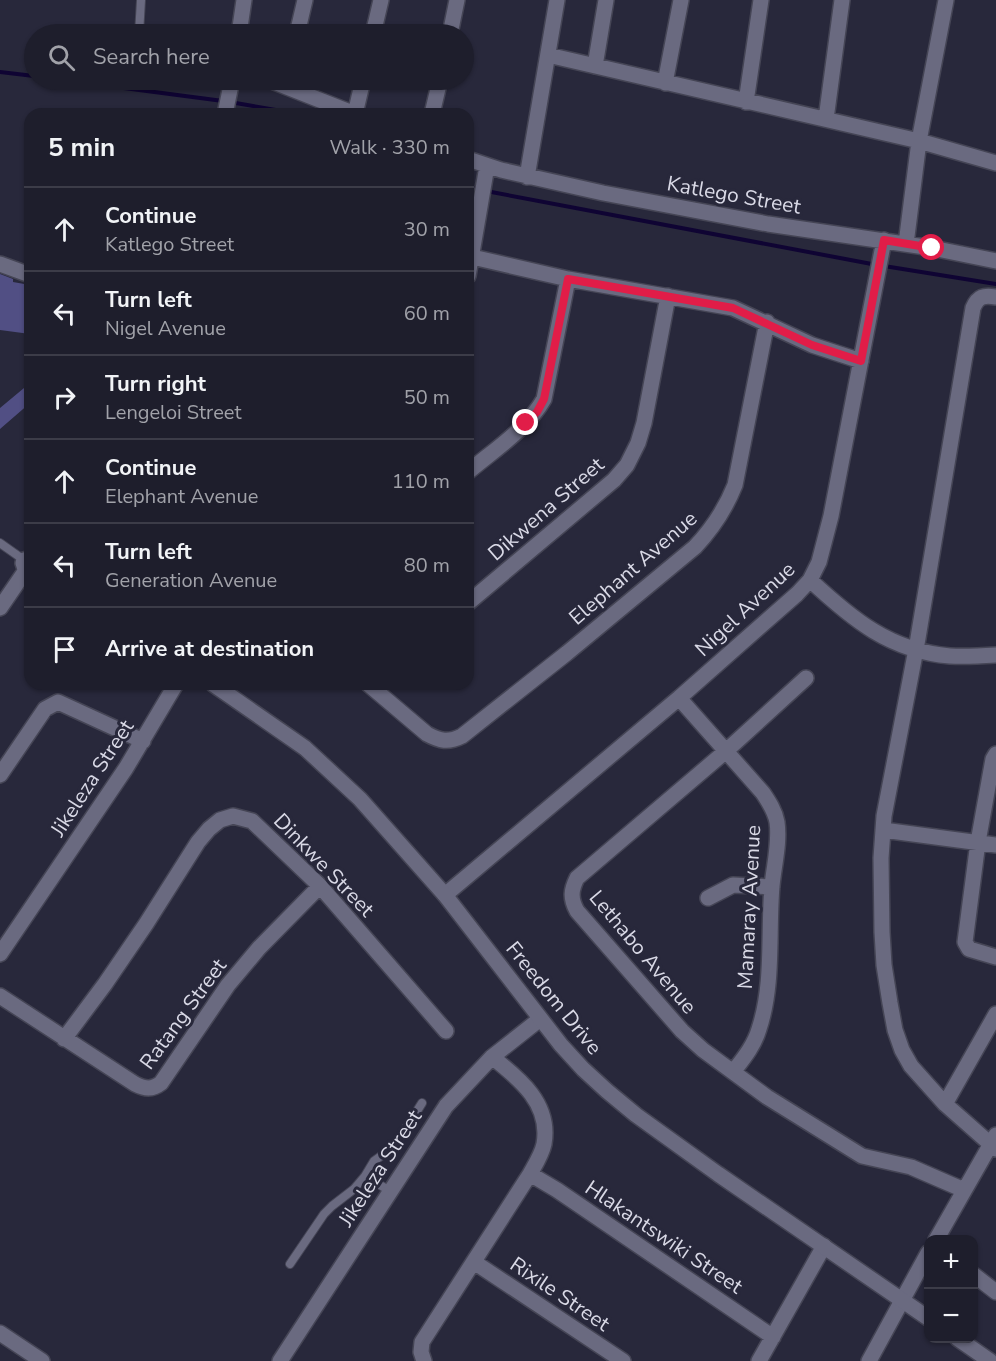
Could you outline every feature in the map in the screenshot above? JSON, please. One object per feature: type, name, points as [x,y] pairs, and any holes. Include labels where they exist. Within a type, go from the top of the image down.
[{"type":"street","points":[[240,24],[244,0]]},
{"type":"street","points":[[299,24],[305,0]]},
{"type":"street","points":[[375,24],[381,0]]},
{"type":"street","points":[[452,24],[457,0]]},
{"type":"street","points":[[527,177],[557,0]]},
{"type":"street","points":[[595,66],[606,0]]},
{"type":"street","points":[[665,83],[681,0]]},
{"type":"street","points":[[746,102],[761,0]]},
{"type":"street","points":[[826,119],[842,0]]},
{"type":"street","points":[[906,244],[919,141],[946,0]]},
{"type":"street","points":[[548,55],[919,141],[996,163]]},
{"type":"street","points":[[226,108],[230,90]]},
{"type":"street","points":[[302,90],[342,108]]},
{"type":"street","points":[[356,108],[361,90]]},
{"type":"street","points":[[433,108],[438,90]]},
{"type":"street","name":"Katlego Street","points":[[474,161],[527,177],[603,193],[996,261]]},
{"type":"street","points":[[474,235],[487,166]]},
{"type":"street","name":"Nigel Avenue","points":[[445,895],[679,698],[784,606],[810,580],[825,543],[884,240]]},
{"type":"street","points":[[474,257],[568,279],[733,308],[812,345],[861,361]]},
{"type":"street","points":[[0,264],[24,273]]},
{"type":"street","points":[[474,467],[526,423],[537,412],[544,399],[568,279]]},
{"type":"street","name":"Dikwena Street","points":[[474,598],[588,503],[627,465],[638,443],[644,423],[668,296]]},
{"type":"street","points":[[938,1235],[994,1143],[945,1104],[911,1066],[902,1050],[895,1030],[884,965],[881,883],[883,830],[974,308],[977,299],[982,296],[996,297]]},
{"type":"street","name":"Elephant Avenue","points":[[376,690],[427,734],[446,742],[453,741],[567,653],[695,547],[714,527],[735,485],[767,322]]},
{"type":"street","points":[[0,608],[24,570]]},
{"type":"street","points":[[810,580],[858,623],[915,650],[950,656],[996,656]]},
{"type":"street","name":"Lethabo Avenue","points":[[806,678],[726,751],[577,878],[572,887],[571,896],[577,911],[682,1031],[733,1072],[767,1097],[856,1153],[874,1160],[911,1167],[964,1190]]},
{"type":"street","name":"Jikeleza Street","points":[[0,954],[143,741],[173,690]]},
{"type":"street","name":"Freedom Drive","points":[[222,690],[305,748],[360,799],[445,895],[540,1019],[583,1069],[636,1115],[924,1315]]},
{"type":"street","name":"Mamaray Avenue","points":[[679,698],[763,793],[774,813],[778,836],[772,886],[763,1016],[750,1050],[733,1072]]},
{"type":"street","points":[[0,776],[45,709],[58,702],[143,741]]},
{"type":"street","points":[[996,754],[993,759],[978,842],[965,942],[969,949],[996,957]]},
{"type":"street","name":"Dinkwe Street","points":[[64,1039],[111,976],[198,842],[220,820],[233,816],[252,822],[320,886],[446,1030]]},
{"type":"street","points":[[883,830],[996,845]]},
{"type":"street","points":[[708,898],[733,885],[772,886]]},
{"type":"street","name":"Ratang Street","points":[[0,996],[135,1084],[149,1089],[156,1087],[228,985],[259,948],[320,886]]},
{"type":"street","points":[[945,1104],[996,1014]]},
{"type":"street","name":"Jikeleza Street","points":[[280,1361],[446,1106],[492,1057],[540,1019]]},
{"type":"street","points":[[423,1356],[422,1342],[530,1174],[544,1147],[544,1124],[540,1107],[521,1079],[492,1057]]},
{"type":"street","name":"Hlakantswiki Street","points":[[530,1174],[773,1337]]},
{"type":"street","points":[[759,1361],[824,1246]]},
{"type":"street","points":[[869,1361],[924,1261]]},
{"type":"street","name":"Rixile Street","points":[[474,1262],[623,1361]]},
{"type":"street","points":[[978,1278],[996,1292]]},
{"type":"street","points":[[2,1339],[42,1361]]},
{"type":"street","points":[[964,1343],[990,1361]]},
{"type":"lane","points":[[140,24],[141,0]]},
{"type":"lane","points":[[0,543],[24,561]]},
{"type":"lane","points":[[290,1264],[324,1214],[354,1189],[374,1161],[395,1146],[422,1103]]},
{"type":"lane","points":[[365,1176],[390,1191]]},
{"type":"building","points":[[0,274],[13,279],[13,282],[24,284],[24,333],[0,330]]},
{"type":"building","points":[[24,388],[24,408],[0,429],[0,408]]},
{"type":"waterway","points":[[0,72],[24,75]]},
{"type":"waterway","points":[[139,90],[223,101]]},
{"type":"waterway","points":[[230,102],[264,108]]},
{"type":"waterway","points":[[474,188],[479,189]]},
{"type":"waterway","points":[[486,191],[877,265]]},
{"type":"waterway","points":[[884,266],[996,284]]},
{"type":"route","points":[[526,423],[537,412],[549,382],[568,279],[733,308],[812,345],[861,361],[884,240],[932,248]]}]
